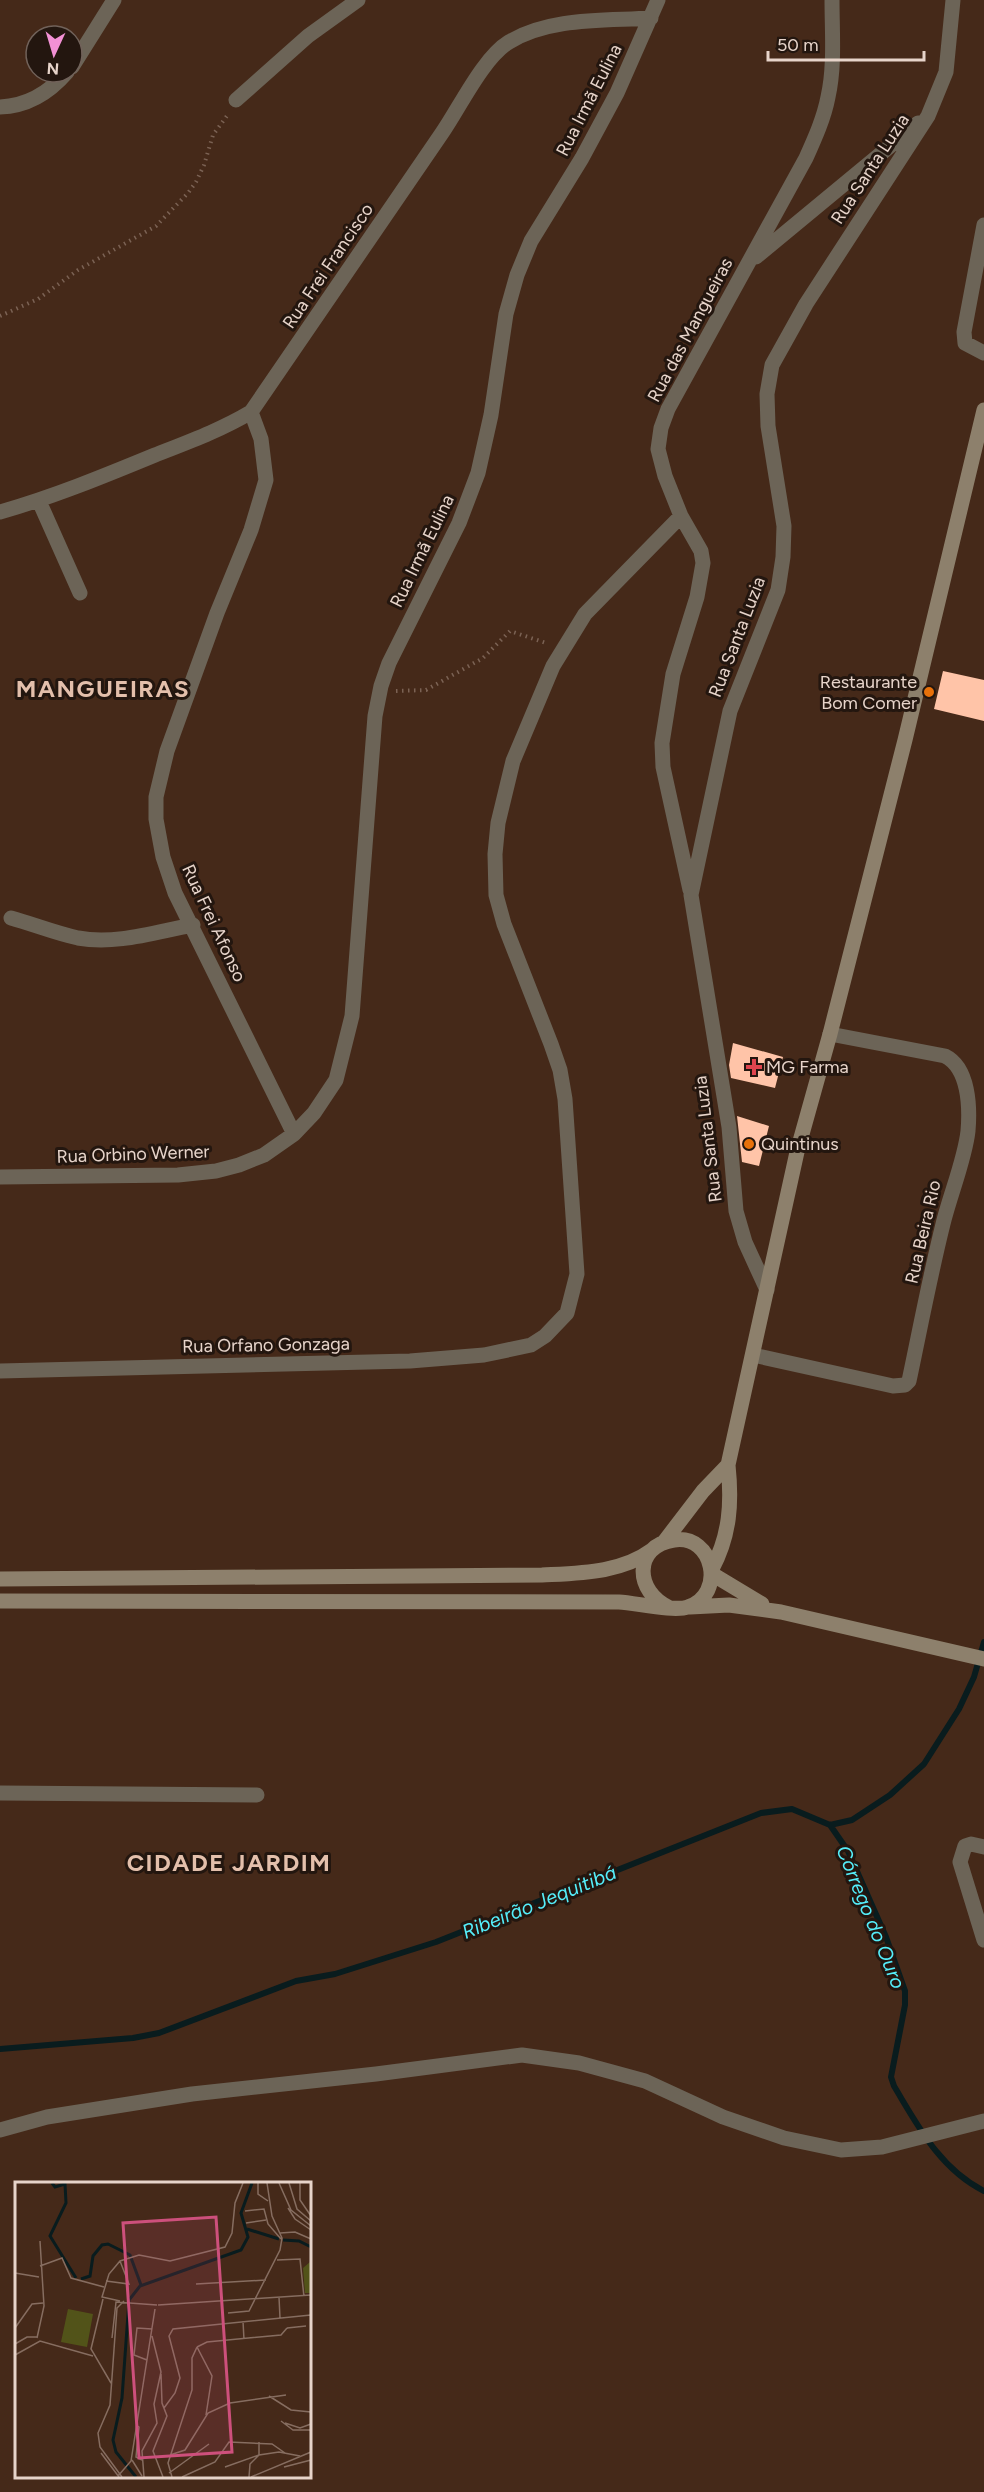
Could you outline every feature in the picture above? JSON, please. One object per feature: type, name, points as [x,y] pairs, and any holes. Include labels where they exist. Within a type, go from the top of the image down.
[{"type":"street","points":[[84,47],[114,0]]},
{"type":"street","points":[[236,100],[308,36],[358,0]]},
{"type":"street","name":"Rua Irmã Eulina","points":[[294,1134],[314,1113],[336,1080],[352,1016],[375,716],[380,691],[389,663],[459,523],[478,473],[491,415],[506,314],[517,275],[531,241],[582,158],[617,93],[658,0]]},
{"type":"street","name":"Rua das Mangueiras","points":[[691,895],[663,767],[662,743],[673,674],[697,597],[703,563],[700,550],[681,516],[665,476],[658,449],[661,428],[668,409],[806,158],[820,128],[828,96],[832,64],[832,0]]},
{"type":"street","name":"Rua Santa Luzia","points":[[767,1290],[745,1242],[736,1211],[727,1117],[691,895],[729,711],[778,590],[782,568],[784,526],[768,426],[767,394],[772,365],[806,304],[928,116],[946,72],[953,0]]},
{"type":"street","name":"Rua Frei Francisco","points":[[0,512],[39,501],[229,426],[251,412],[492,57],[514,39],[546,27],[651,18]]},
{"type":"street","points":[[0,107],[23,104],[43,95],[54,84]]},
{"type":"street","points":[[748,263],[928,116]]},
{"type":"street","points":[[984,225],[963,332],[965,343],[984,354]]},
{"type":"street","points":[[688,1607],[699,1602],[707,1592],[712,1572],[722,1550],[731,1511],[728,1465],[797,1152],[830,1034],[905,740],[984,411]]},
{"type":"street","name":"Rua Frei Afonso","points":[[251,412],[261,439],[266,480],[251,530],[217,613],[167,751],[156,797],[156,819],[163,857],[175,893],[193,925],[294,1134]]},
{"type":"street","points":[[39,501],[80,593]]},
{"type":"street","points":[[563,650],[585,614],[681,516]]},
{"type":"street","name":"Rua Orfano Gonzaga","points":[[0,1371],[410,1361],[484,1355],[531,1345],[545,1336],[567,1313],[577,1274],[566,1111],[560,1070],[504,924],[496,895],[495,854],[498,823],[513,760],[553,666],[563,650]]},
{"type":"street","points":[[11,918],[77,938],[100,940],[122,939],[193,925]]},
{"type":"street","name":"Rua Beira Rio","points":[[753,1355],[893,1386],[905,1385],[909,1381],[943,1225],[968,1133],[967,1093],[962,1075],[952,1059],[830,1034]]},
{"type":"street","name":"Rua Orbino Werner","points":[[0,1177],[178,1175],[216,1172],[264,1155],[294,1134]]},
{"type":"street","points":[[670,1608],[658,1603],[649,1594],[644,1583],[644,1565],[703,1491],[728,1465]]},
{"type":"street","points":[[0,1579],[542,1575],[609,1569],[642,1557],[659,1545],[676,1540],[689,1541],[700,1547],[708,1557],[712,1572],[751,1600],[781,1612]]},
{"type":"street","points":[[0,1601],[619,1602],[670,1608],[729,1605],[781,1612],[984,1659]]},
{"type":"street","points":[[0,1793],[257,1795]]},
{"type":"street","points":[[984,1847],[971,1844],[965,1846],[960,1862],[984,1940]]},
{"type":"street","points":[[0,2130],[47,2117],[192,2094],[522,2055],[579,2063],[645,2081],[723,2117],[796,2142],[841,2150],[882,2147],[984,2121]]},
{"type":"path","points":[[0,316],[38,299],[78,270],[156,226],[196,182],[213,135],[236,100]]},
{"type":"path","points":[[380,691],[426,690],[483,658],[510,631],[563,650]]},
{"type":"building","points":[[943,671],[984,680],[984,721],[934,709]]},
{"type":"building","name":"MG Farma","points":[[733,1043],[783,1057],[775,1088],[731,1078],[729,1065]]},
{"type":"building","name":"Quintinus","points":[[737,1116],[769,1126],[759,1166],[742,1162]]},
{"type":"waterway","name":"Ribeirão Jequitibá","points":[[0,2049],[133,2038],[159,2033],[296,1981],[335,1974],[436,1942],[761,1813],[792,1809],[830,1825],[852,1820],[890,1795],[924,1764],[959,1709],[974,1677],[984,1642]]},
{"type":"waterway","name":"Córrego do Ouro","points":[[830,1825],[848,1851],[886,1937],[905,1991],[905,2005],[891,2077],[894,2086],[921,2131],[943,2159],[968,2182],[984,2191]]},
{"type":"place","name":"Restaurante Bom Comer","points":[[929,692]]},
{"type":"place","name":"MG Farma","points":[[754,1067]]},
{"type":"place","name":"Quintinus","points":[[749,1144]]},
{"type":"district","name":"MANGUEIRAS","points":[[103,688]]},
{"type":"district","name":"CIDADE JARDIM","points":[[229,1862]]}]
